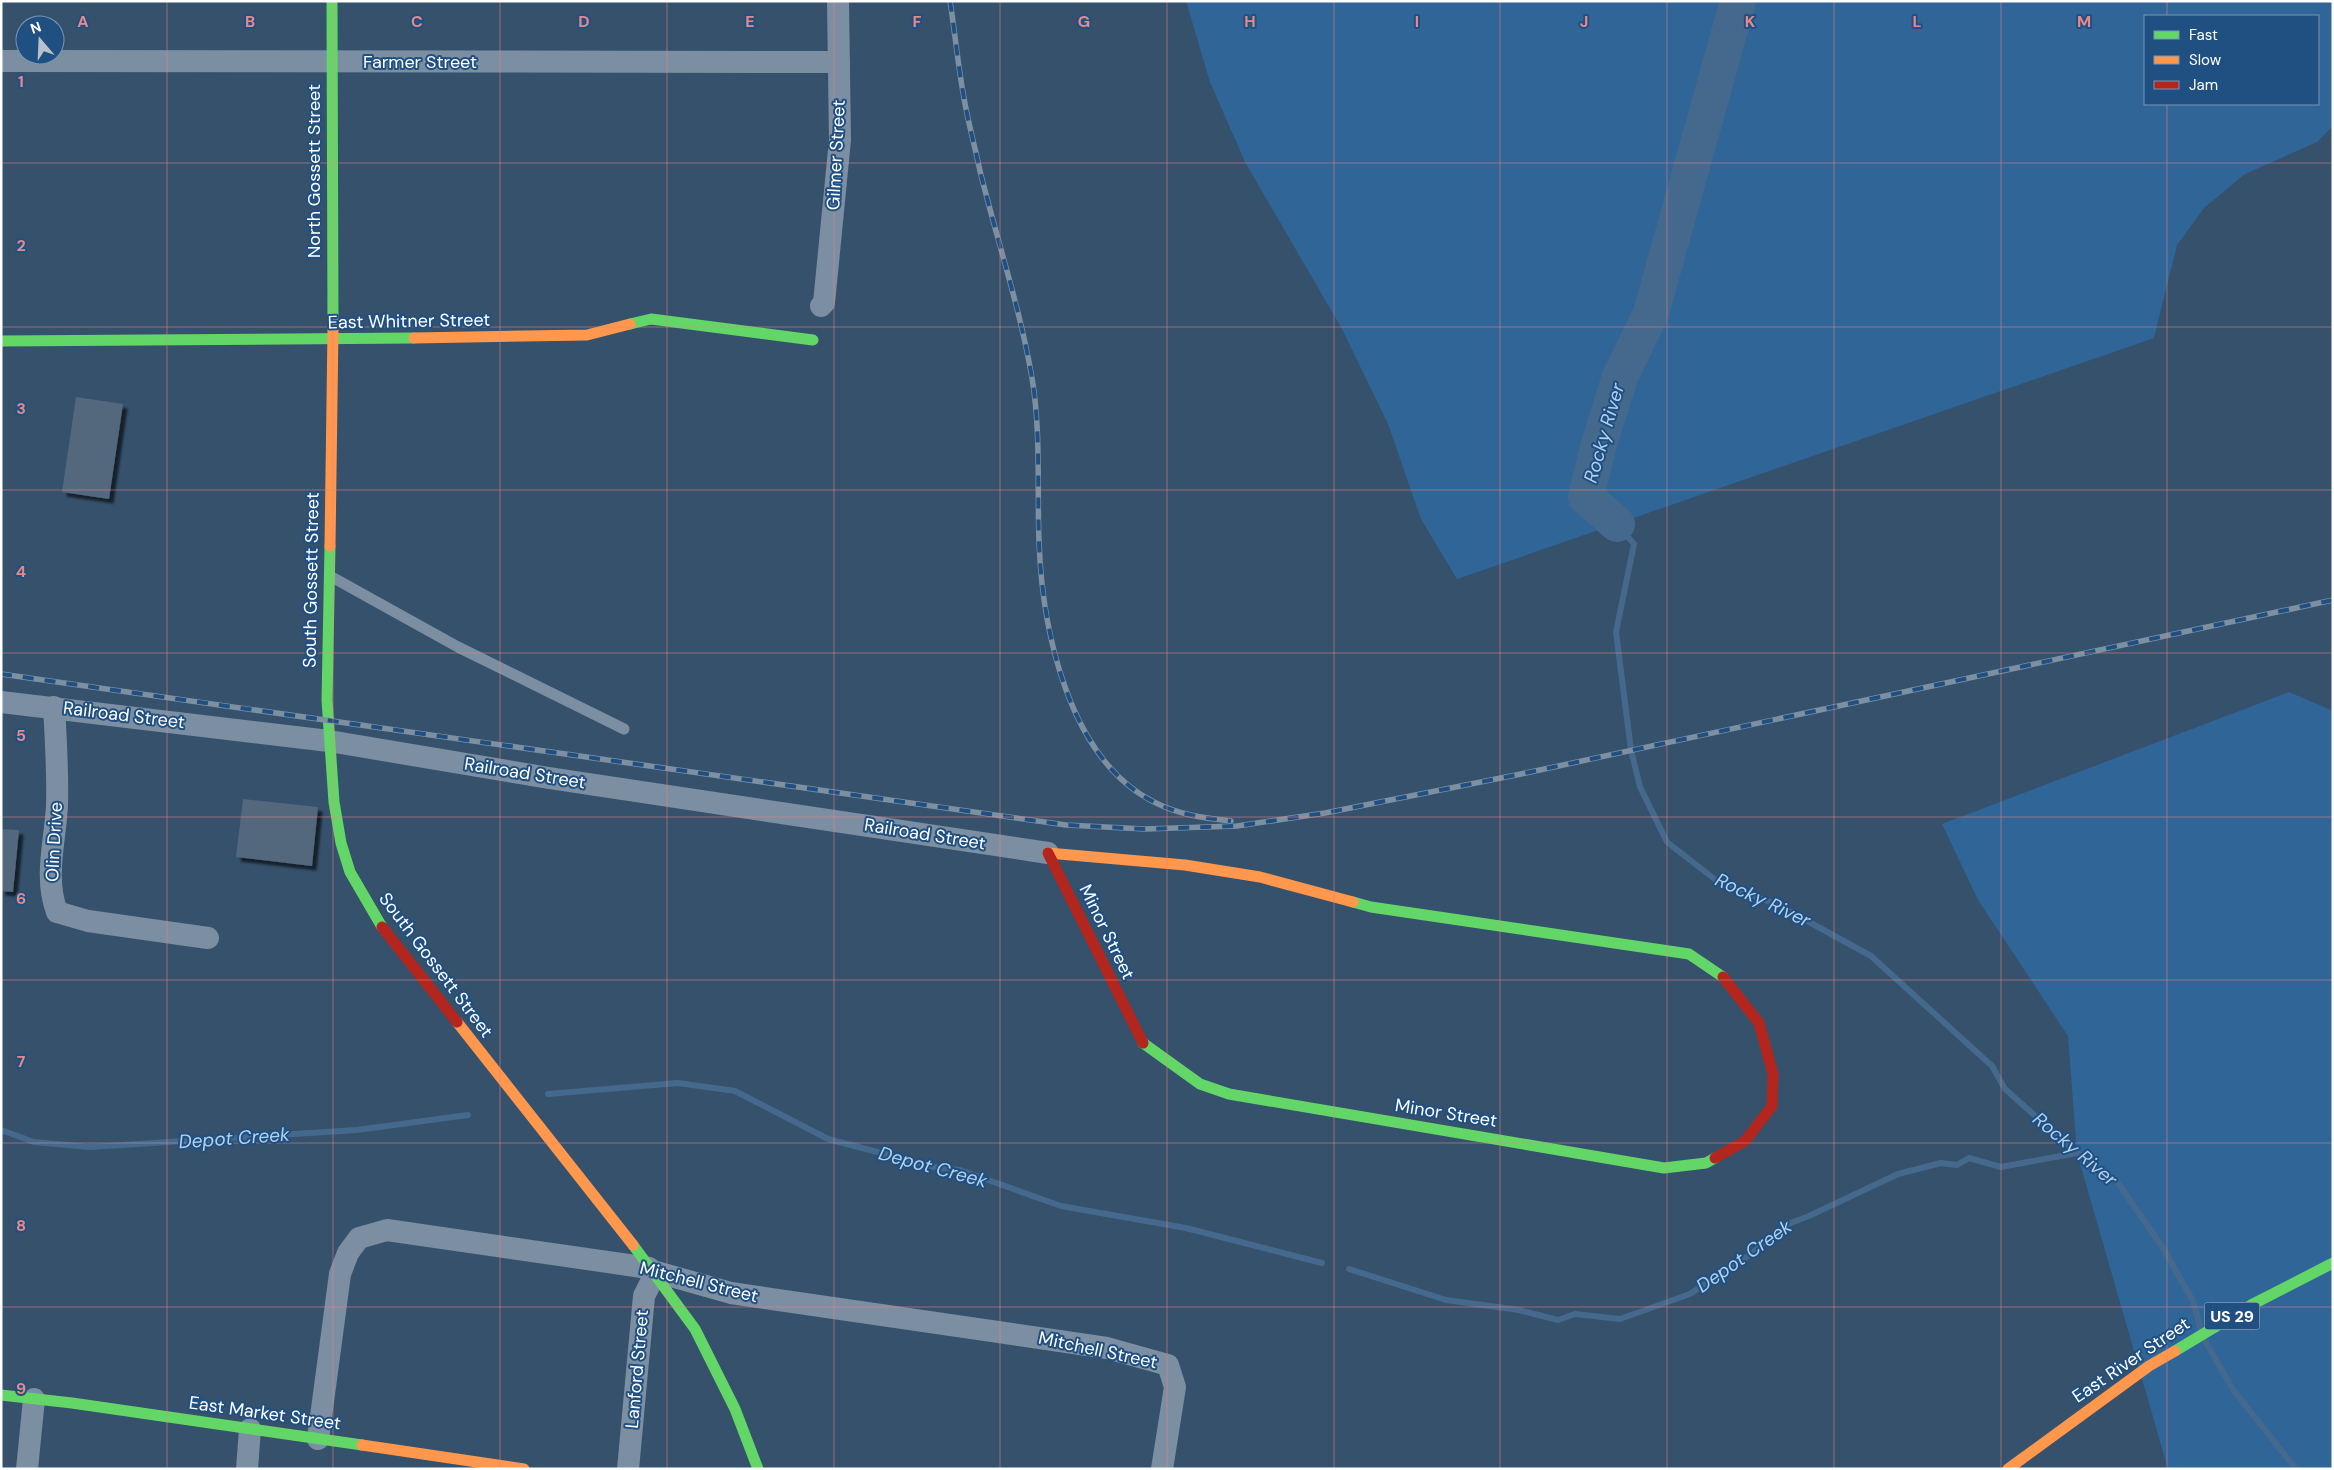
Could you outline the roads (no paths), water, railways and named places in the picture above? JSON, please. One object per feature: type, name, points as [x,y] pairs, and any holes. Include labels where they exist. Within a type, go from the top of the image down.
[{"type":"main road","name":"North Gossett Street","points":[[332,1],[332,340]]},
{"type":"main road","name":"East Whitner Street","points":[[1,341],[332,340],[586,335],[652,319],[813,340]]},
{"type":"main road","name":"South Gossett Street","points":[[332,340],[327,649],[329,741],[334,802],[341,843],[350,872],[366,903],[383,929],[653,1271],[695,1329],[735,1409],[758,1469]]},
{"type":"main road","name":"Minor Street","points":[[1048,853],[1185,865],[1260,877],[1371,907],[1689,954],[1724,977],[1759,1023],[1768,1047],[1772,1074],[1772,1106],[1745,1141],[1706,1163],[1664,1168],[1229,1094],[1200,1084],[1144,1045],[1048,853]]},
{"type":"main road","name":"East River Street","points":[[2008,1469],[2149,1366],[2245,1308],[2333,1263]]},
{"type":"main road","name":"East Market Street","points":[[1,1395],[318,1439],[435,1462],[524,1469]]},
{"type":"street","name":"Gilmer Street","points":[[821,306],[824,302],[840,140],[838,1]]},
{"type":"street","name":"Farmer Street","points":[[1,61],[839,62]]},
{"type":"street","name":"Railroad Street","points":[[1,702],[54,706],[329,741],[549,778],[1048,853]]},
{"type":"street","name":"Olin Drive","points":[[54,706],[57,806],[50,881],[52,900],[57,912],[88,921],[208,938]]},
{"type":"street","name":"Mitchell Street","points":[[318,1439],[340,1274],[348,1253],[359,1238],[387,1230],[649,1268],[653,1271],[731,1293],[1107,1348],[1168,1365],[1175,1387],[1162,1469]]},
{"type":"street","name":"Lanford Street","points":[[628,1469],[644,1296],[653,1278],[653,1271]]},
{"type":"street","points":[[27,1469],[34,1399]]},
{"type":"street","points":[[247,1469],[250,1429]]},
{"type":"lane","points":[[329,575],[458,647],[624,729]]},
{"type":"waterway","name":"Rocky River","points":[[1617,524],[1586,497],[1599,444],[1620,377],[1651,313],[1738,1]]},
{"type":"waterway","name":"Rocky River","points":[[1617,524],[1634,544],[1616,632],[1631,750],[1640,787],[1667,842],[1717,881],[1780,906],[1871,956],[1992,1066],[2005,1089],[2077,1153],[2116,1180],[2163,1248],[2193,1301],[2200,1327]]},
{"type":"waterway","name":"Depot Creek","points":[[548,1094],[678,1083],[735,1091],[828,1139],[938,1168],[960,1170],[1061,1206],[1186,1228],[1322,1263]]},
{"type":"waterway","name":"Depot Creek","points":[[1,1130],[34,1142],[90,1147],[357,1130],[468,1115]]},
{"type":"waterway","name":"Depot Creek","points":[[1349,1269],[1446,1300],[1519,1310],[1558,1320],[1575,1314],[1620,1319],[1690,1294],[1751,1254],[1788,1224],[1898,1174],[1941,1163],[1957,1165],[1969,1158],[2001,1167],[2077,1153]]},
{"type":"waterway","name":"Rocky River","points":[[2205,1341],[2234,1391],[2296,1469]]},
{"type":"railway","points":[[950,1],[967,116],[1015,300],[1032,378],[1038,439],[1041,575],[1054,650],[1065,688],[1081,723],[1100,755],[1124,782],[1154,802],[1173,810],[1201,817],[1231,821]]},
{"type":"railway","points":[[1,674],[1066,825],[1145,829],[1237,826],[1325,813],[1521,774],[2333,600]]}]
